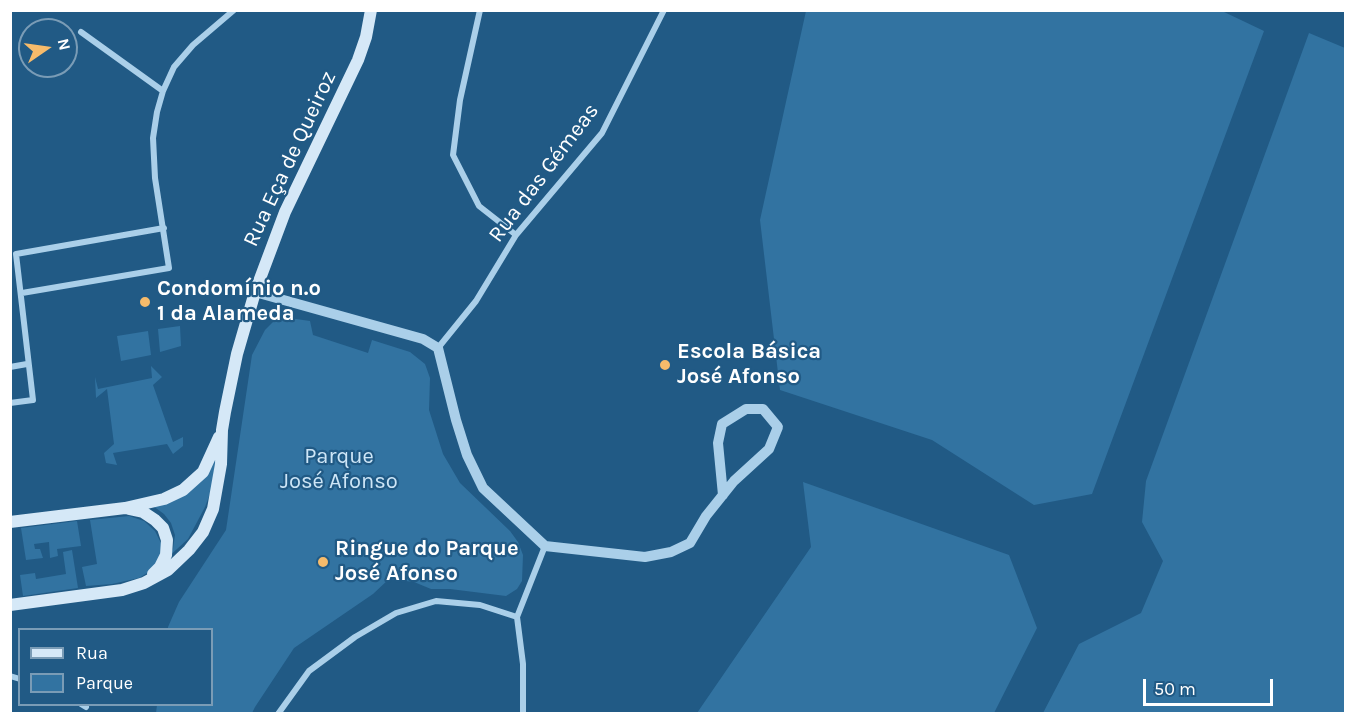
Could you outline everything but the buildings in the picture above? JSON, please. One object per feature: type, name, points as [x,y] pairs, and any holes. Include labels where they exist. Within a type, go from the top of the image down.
[{"type":"main road","name":"Rua Eça de Queiroz","points":[[222,430],[237,354],[269,250],[358,60],[366,37],[370,10]]},
{"type":"main road","points":[[10,522],[125,508],[164,499],[183,490],[203,472],[222,430]]},
{"type":"main road","points":[[10,605],[122,590],[144,583],[168,570],[189,550],[203,532],[213,509],[221,464],[222,430]]},
{"type":"main road","points":[[125,508],[143,512],[155,520],[163,528],[167,540],[166,555],[160,567],[144,583]]},
{"type":"street","points":[[21,293],[169,268],[155,178],[153,138],[157,112],[163,91],[174,67],[193,45],[234,10]]},
{"type":"street","points":[[480,10],[460,100],[453,155],[479,206],[516,235]]},
{"type":"street","name":"Rua das Gémeas","points":[[438,348],[476,301],[516,235],[602,133],[664,10]]},
{"type":"street","points":[[81,32],[163,91]]},
{"type":"street","points":[[10,403],[33,400],[16,254],[164,228]]},
{"type":"street","points":[[255,292],[423,339],[438,348],[467,455],[483,488],[545,546],[645,557],[671,552],[690,543],[734,481],[769,449],[778,427],[763,409],[746,409],[722,424],[718,443],[723,495]]},
{"type":"street","points":[[10,367],[27,364]]},
{"type":"street","points":[[523,714],[523,664],[517,617],[545,546]]},
{"type":"street","points":[[278,714],[309,671],[356,637],[396,613],[436,601],[480,605],[517,617]]},
{"type":"green space","points":[[806,11],[1222,11],[1264,31],[1092,494],[1034,505],[932,440],[780,390],[760,220]]},
{"type":"green space","points":[[1309,33],[1345,48],[1345,713],[1043,713],[1079,644],[1141,613],[1163,561],[1142,522],[1146,481]]},
{"type":"green space","name":"Parque José Afonso","points":[[289,318],[310,321],[313,335],[368,353],[372,340],[410,352],[425,364],[430,378],[429,410],[443,454],[460,483],[510,531],[518,542],[523,555],[522,581],[517,589],[506,596],[431,589],[414,582],[389,579],[373,594],[294,648],[252,713],[156,713],[157,706],[213,706],[213,628],[168,627],[179,602],[226,530],[252,355],[265,330],[273,322]]},
{"type":"green space","points":[[180,326],[181,346],[160,352],[158,329]]},
{"type":"green space","points":[[148,331],[151,355],[121,361],[117,336]]},
{"type":"green space","points":[[151,366],[162,377],[153,385],[173,442],[183,437],[183,446],[173,454],[167,444],[113,453],[117,465],[106,463],[104,453],[114,444],[107,389],[96,398],[95,377],[98,389],[152,378]]},
{"type":"green space","points":[[218,445],[211,491],[205,507],[188,539],[166,559],[173,549],[175,535],[171,523],[164,514],[149,503],[188,488]]},
{"type":"green space","points":[[803,482],[1009,555],[1037,628],[994,713],[697,713],[811,547]]},
{"type":"green space","points":[[129,516],[144,521],[155,531],[161,543],[161,554],[152,570],[139,578],[112,584],[86,586],[82,567],[97,564],[90,520]]},
{"type":"green space","points":[[77,521],[81,546],[57,549],[58,556],[50,558],[49,542],[34,544],[35,549],[40,549],[43,558],[26,560],[21,528]]},
{"type":"green space","points":[[72,550],[78,588],[23,596],[20,575],[35,573],[36,579],[66,574],[63,552]]},
{"type":"place","name":"Condomínio n.º 1 da Alameda","points":[[145,302]]},
{"type":"place","name":"Escola Básica José Afonso","points":[[665,365]]},
{"type":"place","name":"Ringue do Parque José Afonso","points":[[323,562]]}]
